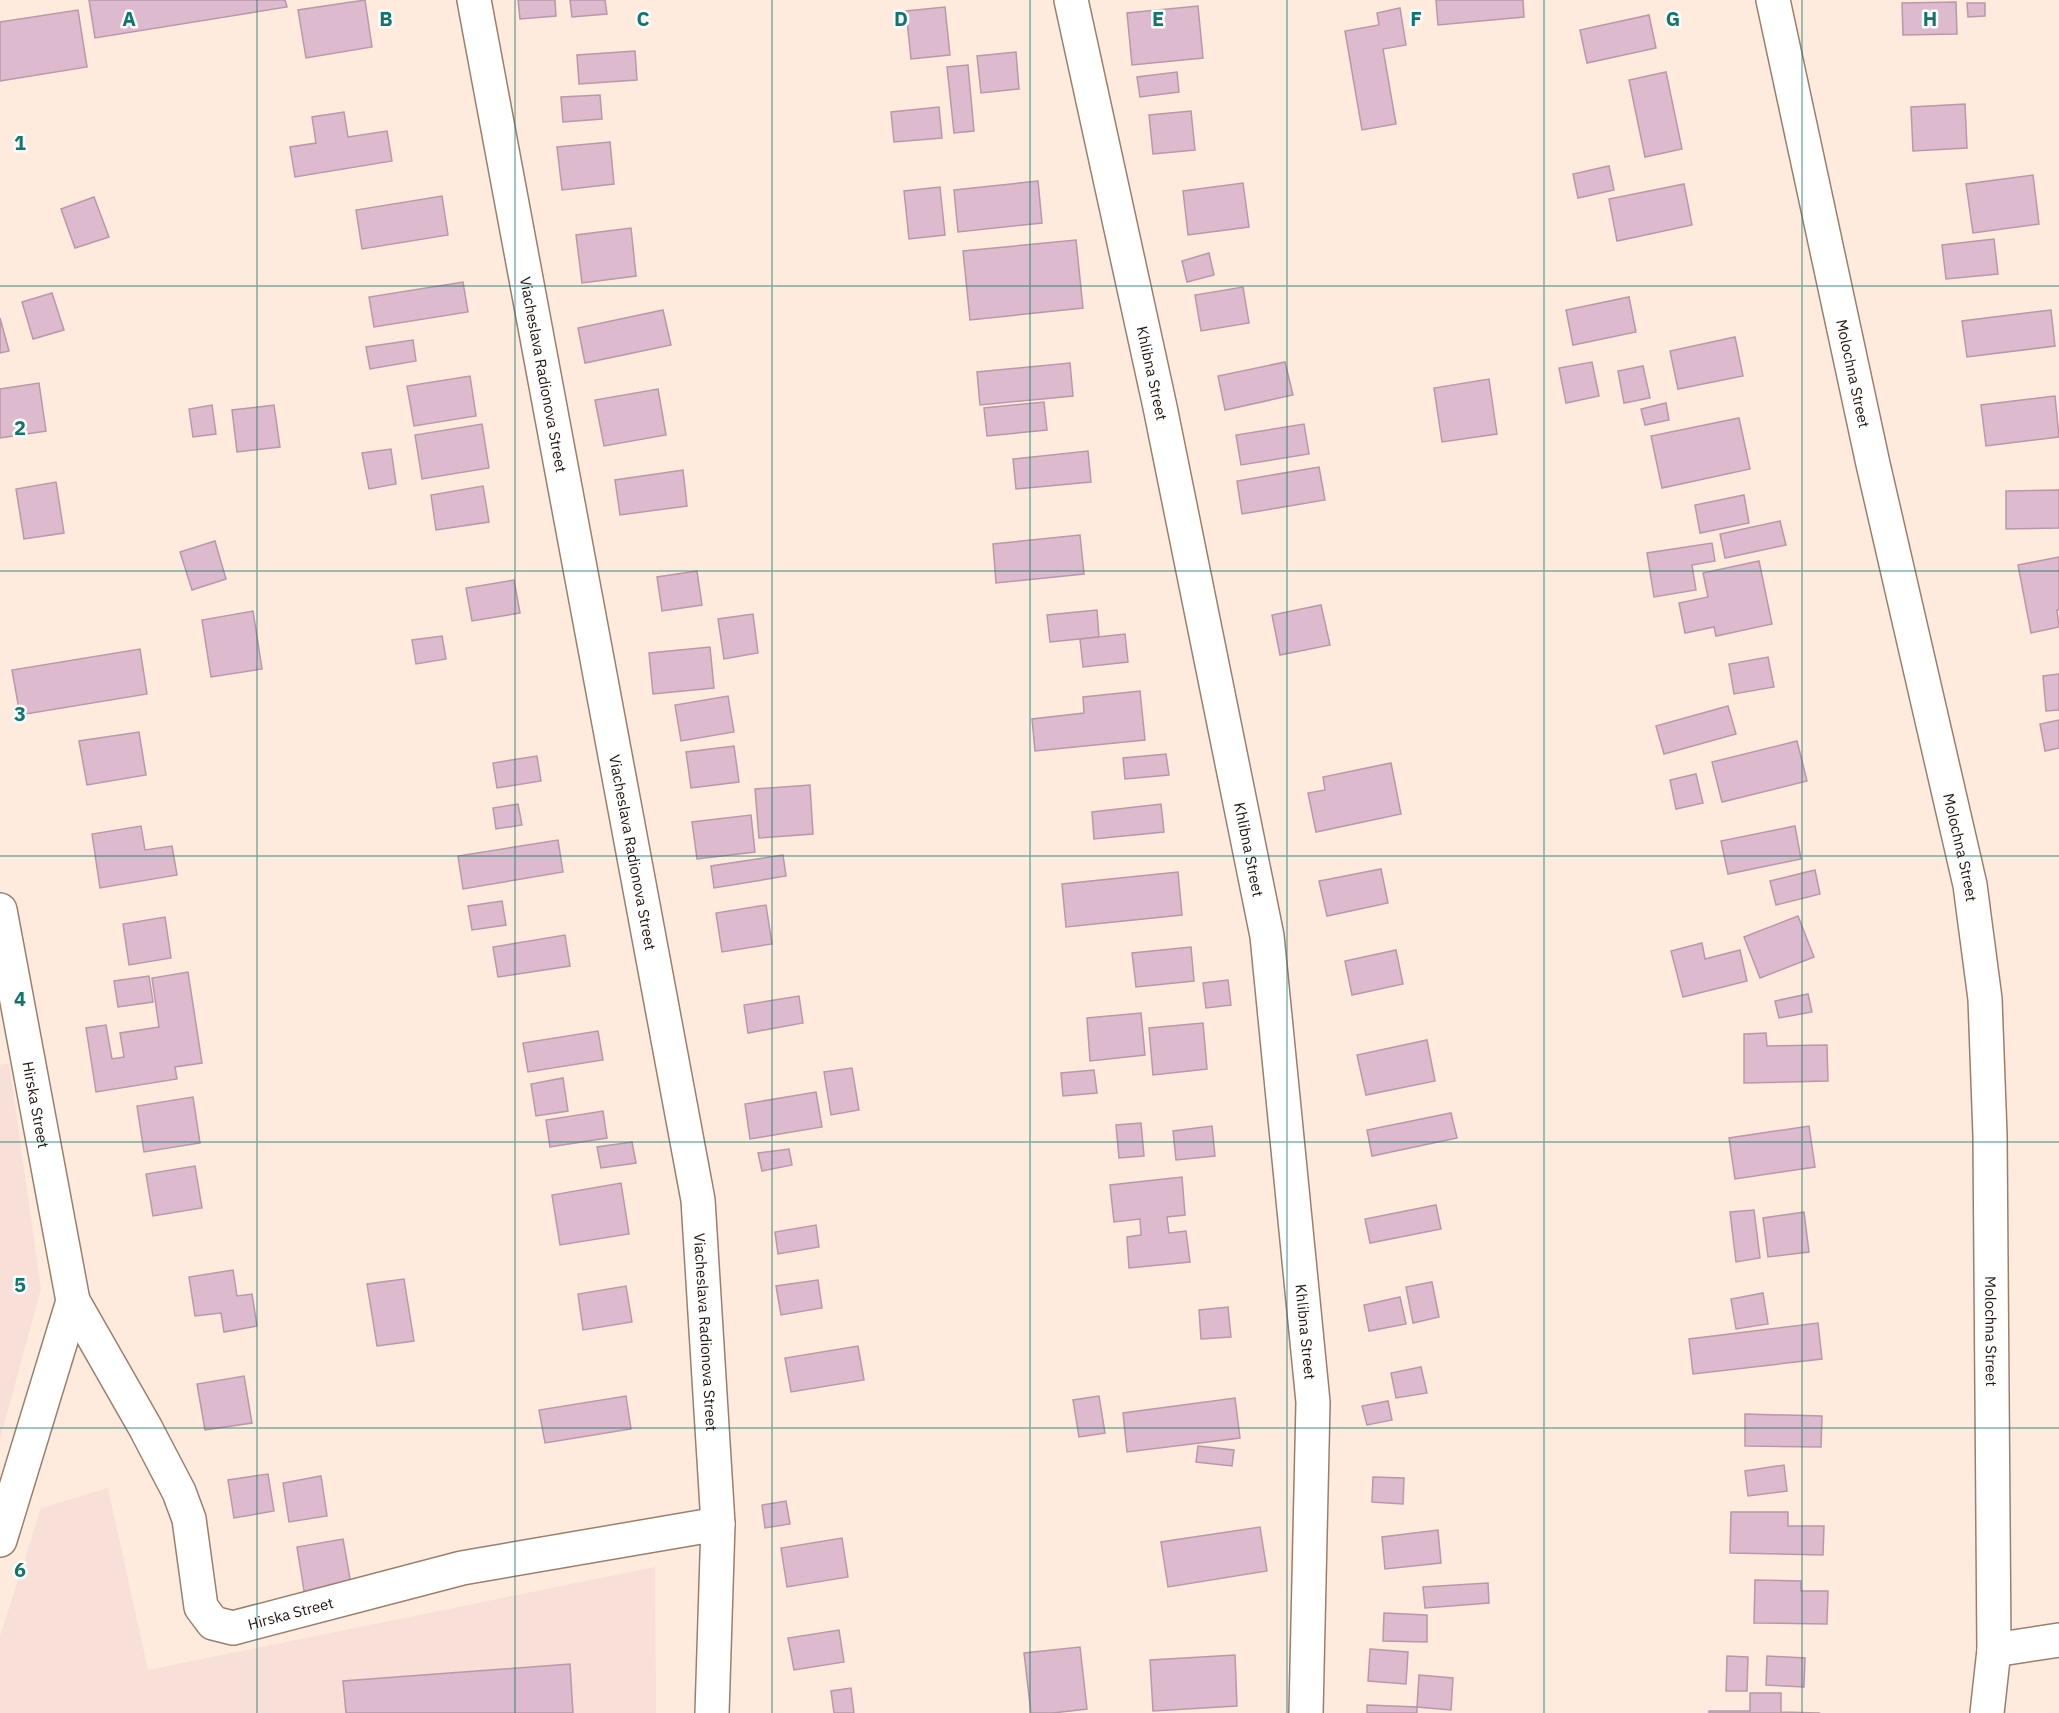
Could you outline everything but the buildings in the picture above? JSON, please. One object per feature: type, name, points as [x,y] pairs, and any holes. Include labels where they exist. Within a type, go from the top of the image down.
[{"type":"street","name":"Viacheslava Radionova Street","points":[[474,0],[698,1200],[718,1524],[712,1713]]},
{"type":"street","name":"Khlibna Street","points":[[1071,0],[1160,406],[1267,936],[1314,1402],[1306,1713]]},
{"type":"street","name":"Molochna Street","points":[[1773,0],[1873,464],[1970,885],[1985,999],[1990,1135],[1994,1650],[1987,1713]]},
{"type":"street","name":"Hirska Street","points":[[0,910],[73,1301],[145,1427],[179,1492],[189,1519],[201,1607],[213,1623],[233,1628],[462,1569],[718,1524]]},
{"type":"street","name":"Hirska Street","points":[[0,1540],[73,1301]]},
{"type":"street","points":[[1994,1650],[2059,1640]]},
{"type":"shaded area","points":[[9,1063],[41,1289],[0,1439],[0,1065]]},
{"type":"shaded area","points":[[108,1488],[148,1670],[655,1567],[656,1713],[0,1713],[0,1636],[41,1508]]}]
